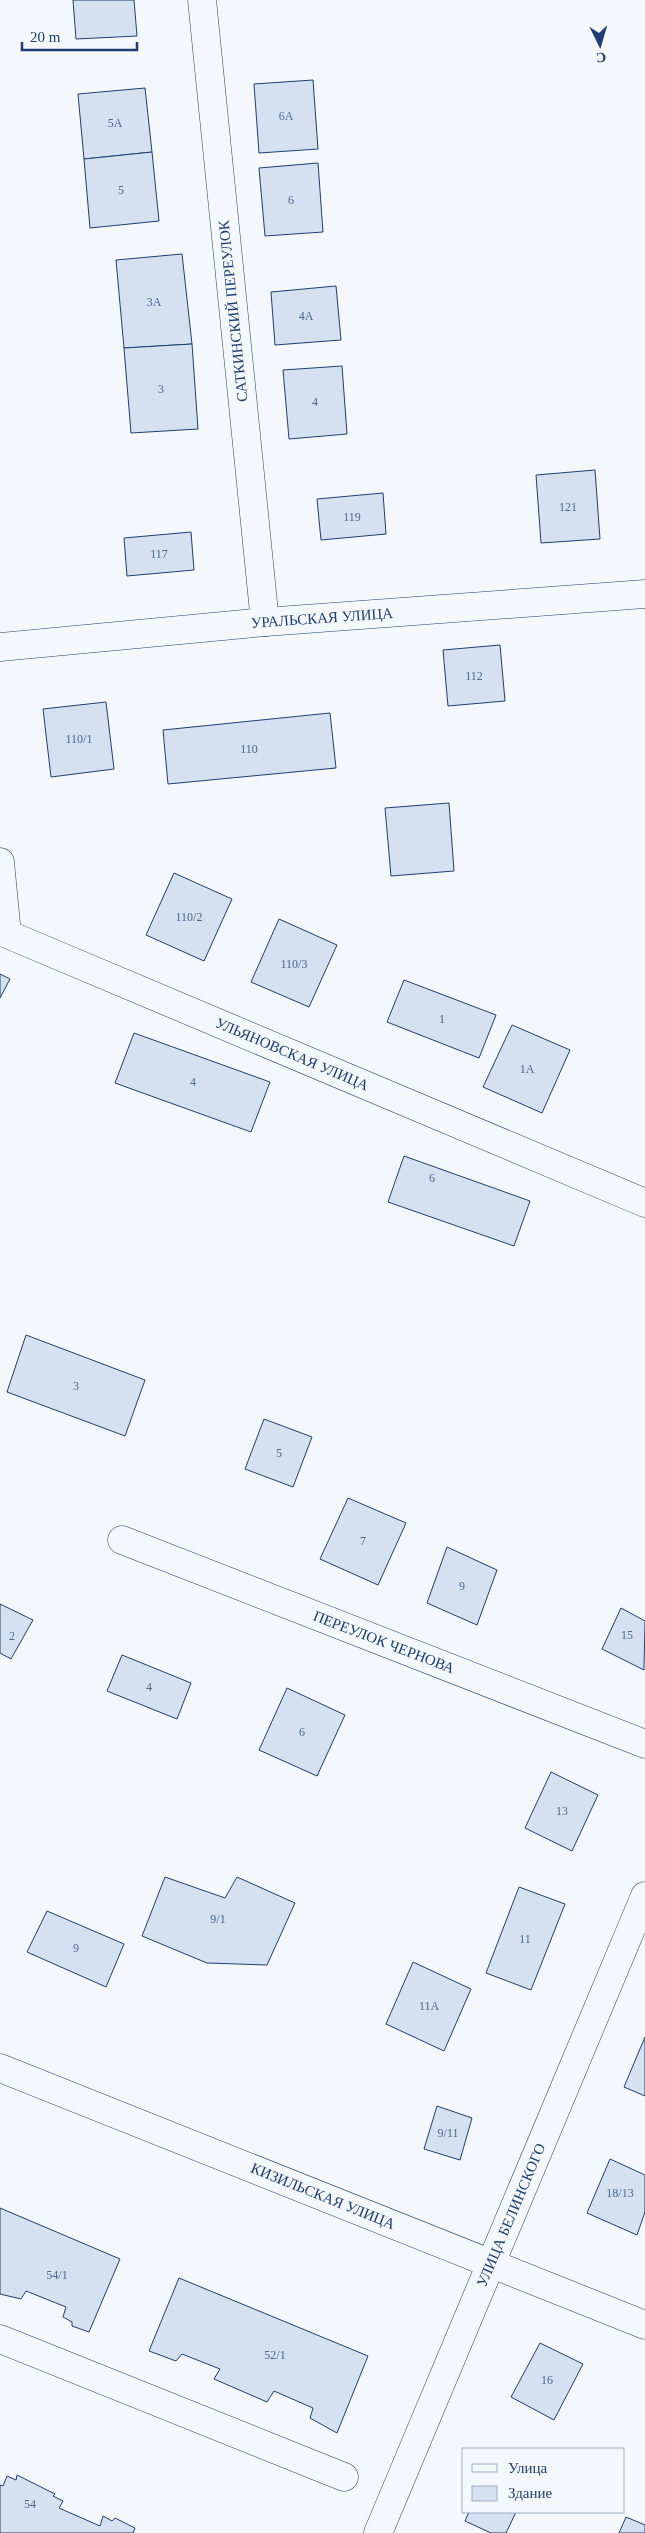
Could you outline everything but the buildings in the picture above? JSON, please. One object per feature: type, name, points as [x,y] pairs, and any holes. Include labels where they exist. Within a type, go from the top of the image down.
[{"type":"street","name":"САТКИНСКИЙ ПЕРЕУЛОК","points":[[202,0],[265,622]]},
{"type":"street","name":"УРАЛЬСКАЯ УЛИЦА","points":[[0,647],[265,622],[645,594]]},
{"type":"street","name":"УЛЬЯНОВСКАЯ УЛИЦА","points":[[0,862],[7,934],[645,1203]]},
{"type":"street","name":"ПЕРЕУЛОК ЧЕРНОВА","points":[[122,1540],[645,1744]]},
{"type":"street","name":"УЛИЦА БЕЛИНСКОГО","points":[[378,2533],[645,1896]]},
{"type":"street","name":"КИЗИЛЬСКАЯ УЛИЦА","points":[[0,2068],[645,2325]]},
{"type":"street","points":[[0,2338],[344,2477]]}]
